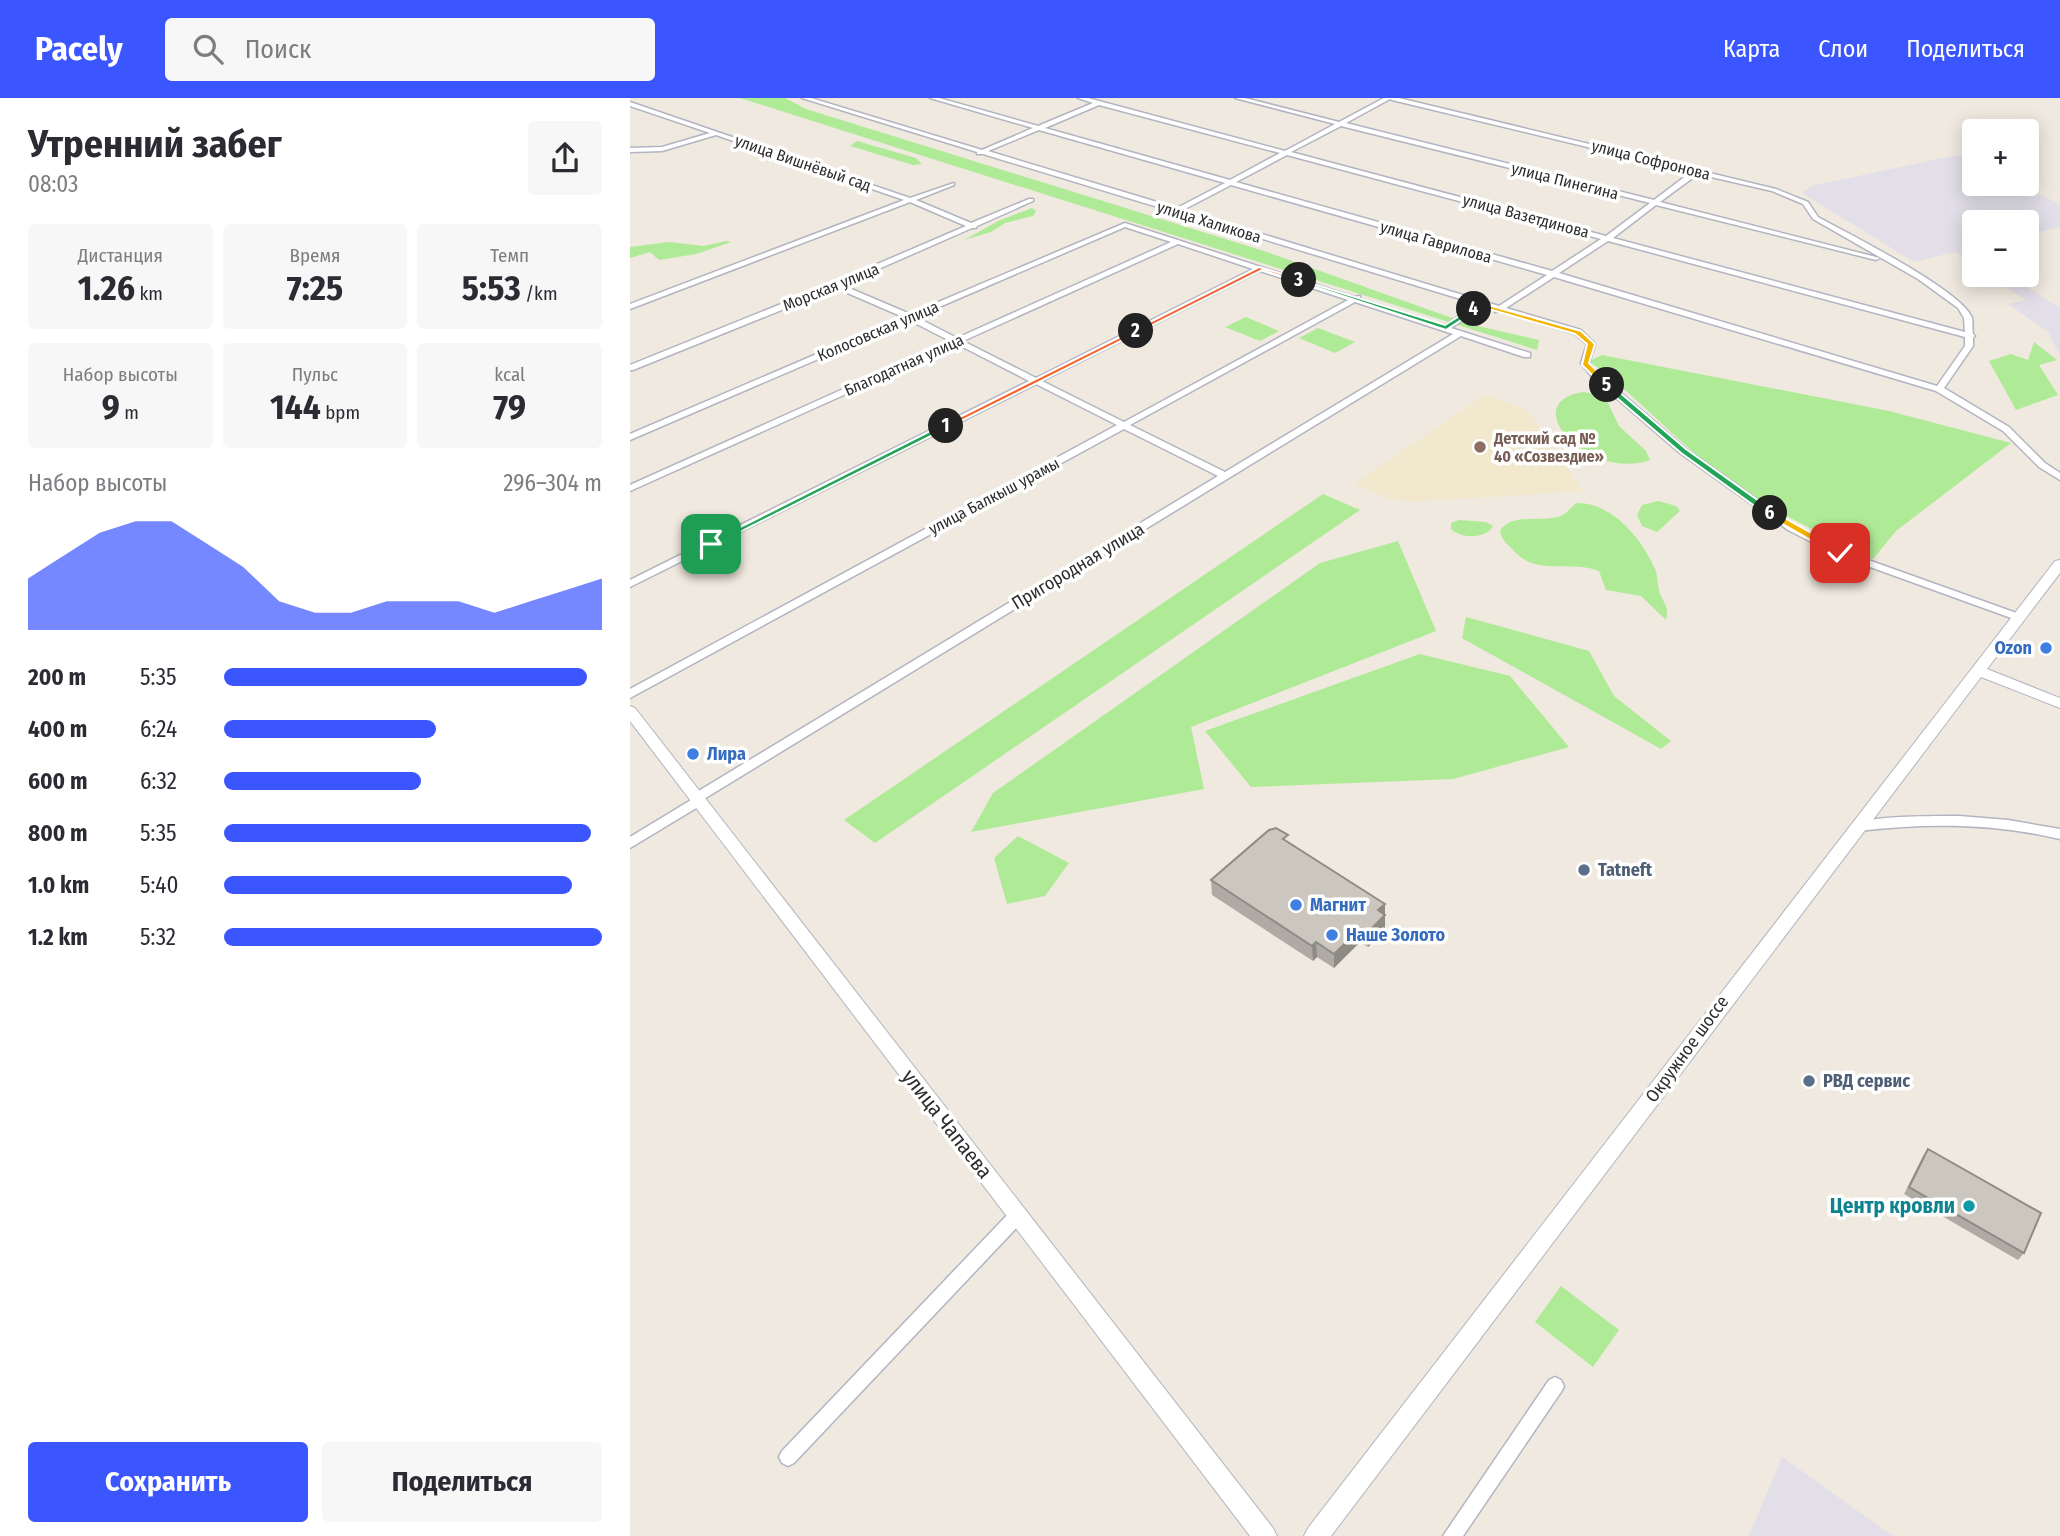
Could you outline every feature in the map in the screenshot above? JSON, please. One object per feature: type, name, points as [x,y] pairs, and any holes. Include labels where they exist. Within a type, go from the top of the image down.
[{"type":"street","name":"улица Халикова","points":[[805,98],[1583,335],[1591,344],[1585,363]]},
{"type":"street","points":[[816,102],[826,98]]},
{"type":"street","name":"улица Гаврилова","points":[[933,98],[1553,275],[1939,389]]},
{"type":"street","name":"улица Вазетдинова","points":[[1080,98],[1971,336]]},
{"type":"street","points":[[979,153],[1111,98]]},
{"type":"street","name":"улица Пинегина","points":[[1238,98],[1892,262]]},
{"type":"street","points":[[1177,211],[1390,98]]},
{"type":"street","name":"улица Софронова","points":[[1390,98],[1774,190],[1800,200],[1815,218],[1892,262]]},
{"type":"street","name":"улица Вишнёвый сад","points":[[630,104],[911,200],[974,227]]},
{"type":"street","points":[[630,150],[662,149],[717,133]]},
{"type":"street","points":[[1498,310],[1608,238],[1697,171]]},
{"type":"street","points":[[630,306],[952,184]]},
{"type":"street","name":"Морская улица","points":[[630,368],[836,285],[1031,200]]},
{"type":"street","name":"Колосовская улица","points":[[630,437],[1125,225],[1177,242]]},
{"type":"street","points":[[1177,242],[1527,355]]},
{"type":"street","name":"Благодатная улица","points":[[630,488],[1177,242]]},
{"type":"street","points":[[1892,262],[1921,276],[1961,307],[1968,318],[1971,336],[1969,346],[1939,389],[2006,429],[2042,465],[2060,477]]},
{"type":"street","points":[[630,584],[1261,268]]},
{"type":"street","points":[[836,285],[909,317],[954,342],[1225,476]]},
{"type":"street","name":"улица Балкыш урамы","points":[[630,694],[1357,298]]},
{"type":"street","points":[[1446,328],[1481,305]]},
{"type":"street","name":"Пригородная улица","points":[[630,843],[1460,333]]},
{"type":"street","points":[[1585,363],[1684,451],[1791,528],[1840,553],[2018,618]]},
{"type":"street","name":"Окружное шоссе","points":[[1316,1536],[2060,564]]},
{"type":"street","points":[[1978,670],[2060,703]]},
{"type":"street","name":"улица Чапаева","points":[[630,710],[1265,1536]]},
{"type":"street","points":[[1857,826],[1946,818],[1990,820],[2060,834]]},
{"type":"street","points":[[788,1457],[1017,1216]]},
{"type":"street","points":[[1452,1536],[1555,1386]]},
{"type":"shaded area","points":[[1957,155],[1962,157],[1962,196],[2039,194],[2060,204],[2060,227],[2039,232],[2039,210],[1962,210],[1962,256],[1955,252],[1914,262],[1802,193],[1811,186]]},
{"type":"shaded area","points":[[2006,287],[2027,287],[2060,308],[2060,356],[2048,332],[2008,304],[2026,300]]},
{"type":"shaded area","name":"Детский сад № 40 «Созвездие»","points":[[1486,394],[1528,411],[1583,491],[1411,502],[1390,499],[1354,484]]},
{"type":"shaded area","points":[[1782,1457],[1893,1536],[1749,1536]]},
{"type":"green space","points":[[740,98],[785,98],[806,109],[1264,251],[1469,324],[1539,340],[1537,350]]},
{"type":"green space","points":[[857,141],[916,158],[922,164],[913,165],[850,146]]},
{"type":"green space","points":[[1032,208],[1036,211],[1033,216],[1005,223],[991,232],[964,240],[998,221]]},
{"type":"green space","points":[[669,242],[704,246],[731,242],[696,254],[659,260],[650,252],[630,258],[630,247]]},
{"type":"green space","points":[[1246,317],[1279,331],[1260,341],[1225,327]]},
{"type":"green space","points":[[1318,328],[1355,342],[1335,353],[1299,338]]},
{"type":"green space","points":[[2034,342],[2057,360],[2039,365],[2058,395],[2016,410],[1989,361],[2011,354],[2028,360]]},
{"type":"green space","points":[[1602,355],[1889,411],[2011,443],[1896,531],[1873,559],[1777,511],[1723,476],[1589,361]]},
{"type":"green space","points":[[1583,392],[1597,394],[1608,403],[1619,426],[1646,451],[1650,460],[1627,464],[1604,460],[1584,451],[1568,438],[1558,424],[1556,410],[1564,399]]},
{"type":"green space","points":[[1323,494],[1360,510],[875,843],[844,820]]},
{"type":"green space","points":[[1658,501],[1676,506],[1680,511],[1657,532],[1642,526],[1637,515],[1642,505]]},
{"type":"green space","points":[[1576,503],[1589,504],[1613,515],[1642,545],[1657,574],[1659,590],[1666,608],[1666,620],[1641,596],[1606,590],[1599,571],[1534,564],[1515,552],[1502,537],[1500,530],[1512,521],[1558,517]]},
{"type":"green space","points":[[1459,520],[1486,522],[1493,526],[1479,535],[1461,535],[1451,529],[1451,523]]},
{"type":"green space","points":[[1398,541],[1436,631],[1191,727],[1204,789],[971,832],[993,793],[1320,563]]},
{"type":"green space","points":[[1466,617],[1589,651],[1614,696],[1671,741],[1661,749],[1462,638]]},
{"type":"green space","points":[[1420,654],[1510,676],[1569,747],[1453,779],[1251,787],[1205,731]]},
{"type":"green space","points":[[1018,836],[1069,863],[1045,896],[1007,904],[994,858]]},
{"type":"green space","points":[[1561,1286],[1619,1330],[1593,1367],[1535,1322]]},
{"type":"building","name":"Магнит","points":[[1276,828],[1288,835],[1283,839],[1385,904],[1378,910],[1385,915],[1368,932],[1361,928],[1334,954],[1316,942],[1312,946],[1211,880],[1269,830]]},
{"type":"building","name":"Центр кровли","points":[[1928,1149],[2041,1213],[2024,1253],[1909,1187]]},
{"type":"place","name":"Детский сад № 40 «Созвездие»","points":[[1480,447]]},
{"type":"place","name":"Ozon","points":[[2046,648]]},
{"type":"place","name":"Лира","points":[[693,754]]},
{"type":"place","name":"Tatneft","points":[[1584,870]]},
{"type":"place","name":"Магнит","points":[[1296,905]]},
{"type":"place","name":"Наше Золото","points":[[1332,935]]},
{"type":"place","name":"РВД сервис","points":[[1809,1081]]},
{"type":"place","name":"Центр кровли","points":[[1969,1206]]},
{"type":"route","points":[[711,544],[1261,268],[1446,328],[1481,305],[1578,332],[1591,344],[1585,363],[1595,375],[1684,451],[1791,528],[1840,553]]}]
